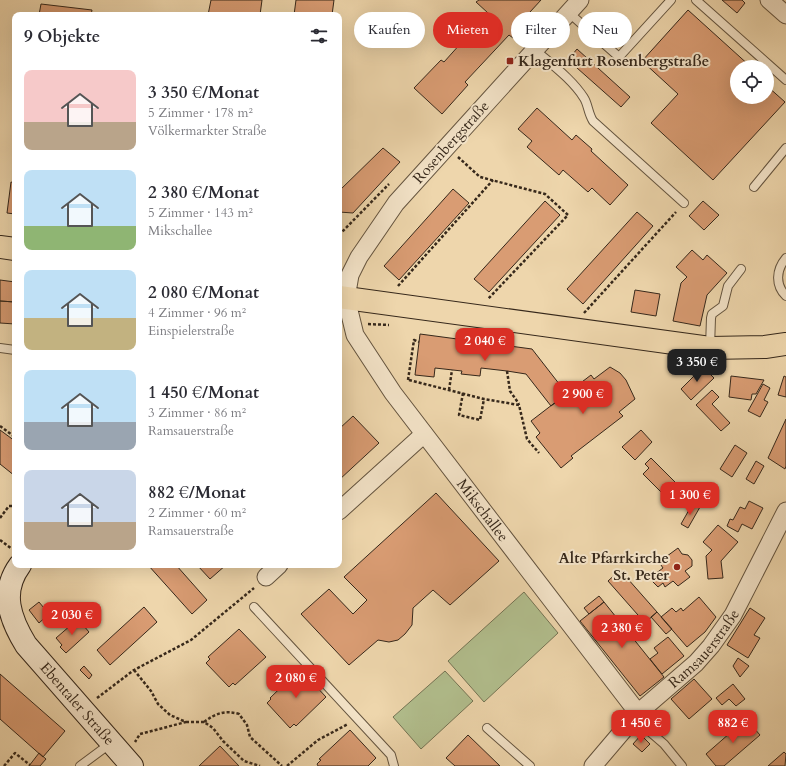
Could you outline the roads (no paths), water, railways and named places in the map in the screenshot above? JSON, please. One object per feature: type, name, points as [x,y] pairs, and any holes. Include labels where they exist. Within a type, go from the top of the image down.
[{"type":"main road","points":[[0,247],[12,249]]},
{"type":"main road","points":[[343,298],[710,348],[765,347],[786,344]]},
{"type":"main road","points":[[3,607],[10,590],[14,572],[17,568]]},
{"type":"main road","name":"Ebentaler Straße","points":[[3,607],[26,645],[82,709],[121,758]]},
{"type":"street","points":[[770,0],[786,15]]},
{"type":"street","name":"Rosenbergstraße","points":[[343,298],[350,274],[359,257],[396,203],[574,6]]},
{"type":"street","name":"Mikschallee","points":[[343,298],[355,335],[393,394],[520,558],[636,715]]},
{"type":"street","points":[[342,508],[424,434]]},
{"type":"street","name":"Ramsauerstraße","points":[[593,766],[636,715],[696,663],[711,646],[733,615],[786,511]]},
{"type":"street","points":[[266,576],[275,568]]},
{"type":"lane","points":[[574,6],[619,57],[671,0]]},
{"type":"lane","points":[[696,0],[786,80]]},
{"type":"lane","points":[[534,49],[577,87],[586,100],[588,113],[593,121],[684,203]]},
{"type":"lane","points":[[754,187],[786,148]]},
{"type":"lane","points":[[786,258],[778,270],[778,278],[781,290],[786,296]]},
{"type":"lane","points":[[710,348],[712,314],[723,306],[728,286],[741,269]]},
{"type":"lane","points":[[0,348],[12,350]]},
{"type":"lane","points":[[254,607],[390,755],[394,766]]},
{"type":"lane","points":[[636,715],[664,744],[682,766]]},
{"type":"lane","points":[[487,728],[530,766]]},
{"type":"lane","points":[[80,766],[121,758]]},
{"type":"place","name":"Klagenfurt Rosenbergstraße","points":[[510,61]]},
{"type":"place","name":"Alte Pfarrkirche St. Peter","points":[[677,567]]}]
